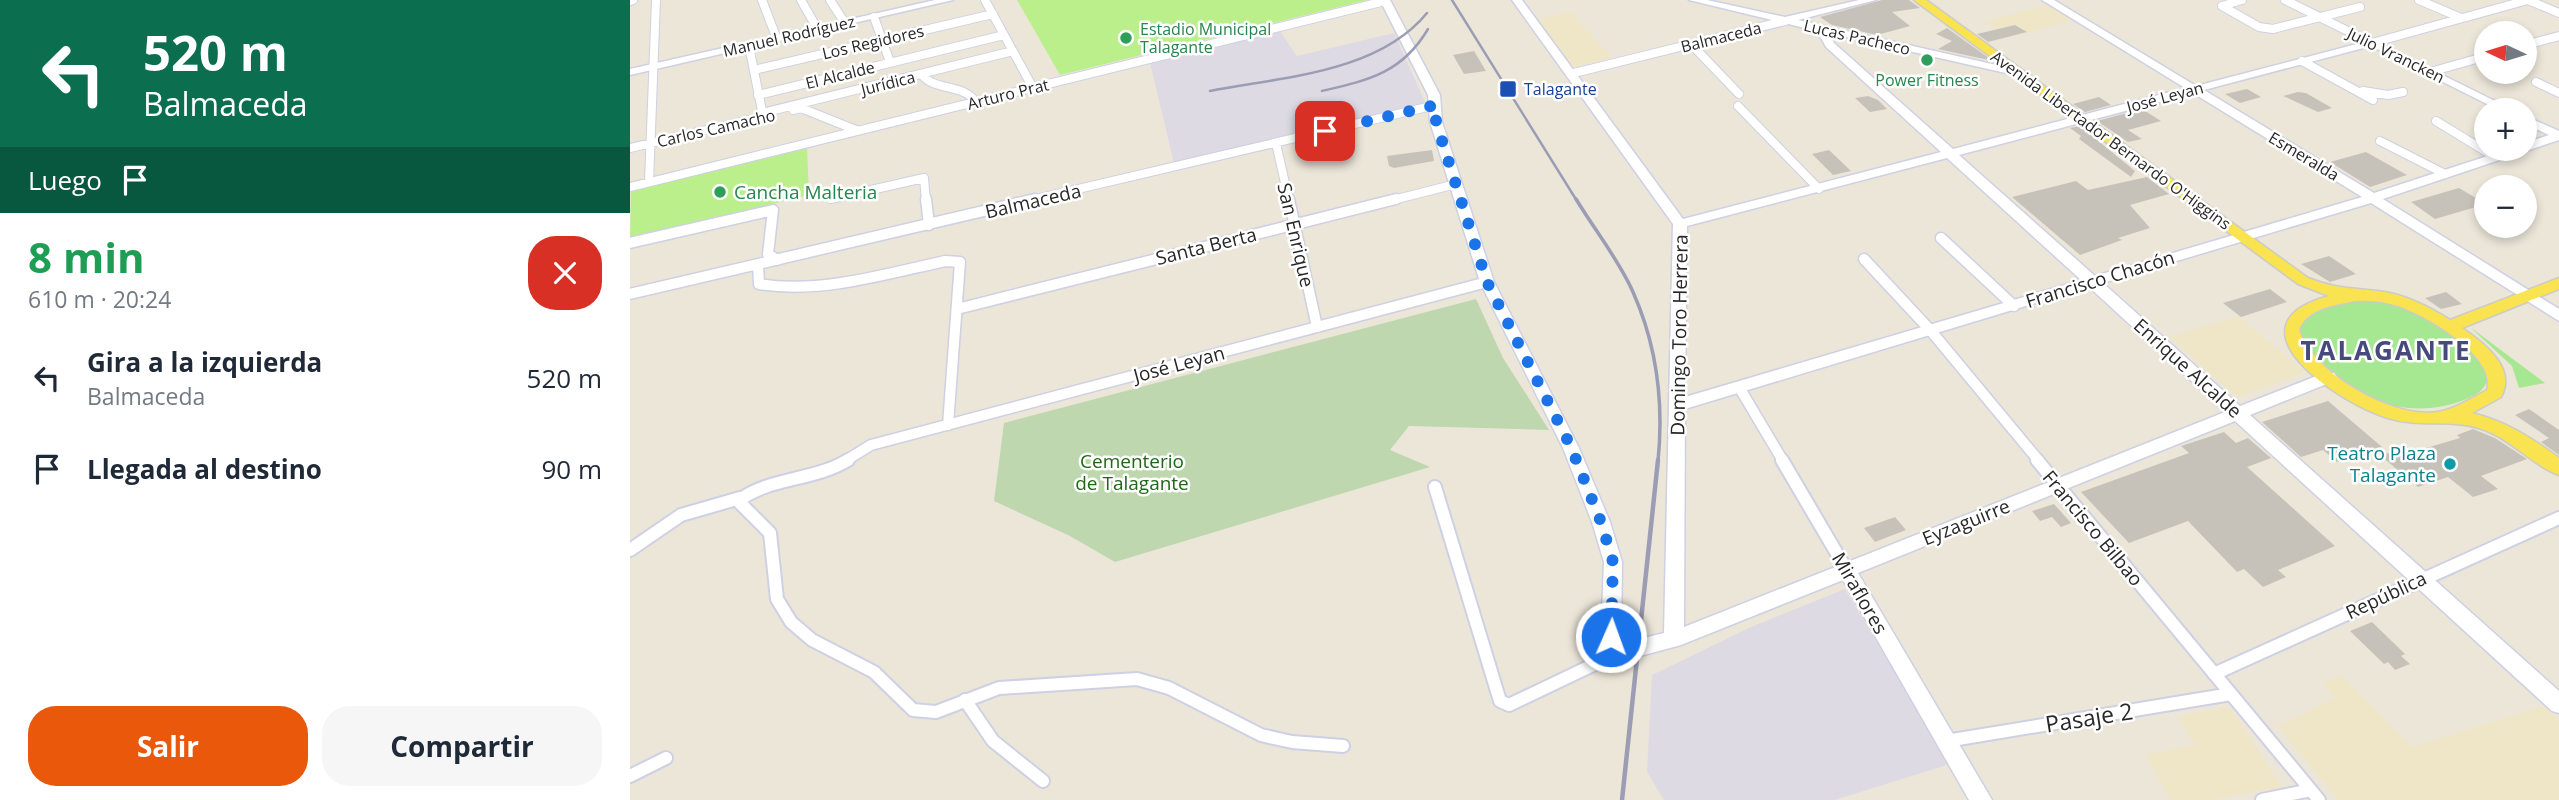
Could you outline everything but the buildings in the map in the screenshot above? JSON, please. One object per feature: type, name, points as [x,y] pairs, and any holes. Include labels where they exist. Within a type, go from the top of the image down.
[{"type":"main road","name":"Avenida Libertador Bernardo O'Higgins","points":[[1919,0],[2303,281],[2328,291],[2402,302],[2448,327],[2492,362],[2499,378],[2495,393]]},
{"type":"main road","points":[[2303,281],[2311,296],[2309,309]]},
{"type":"main road","points":[[2448,327],[2559,284]]},
{"type":"main road","points":[[2354,296],[2309,309],[2293,320],[2291,336],[2301,352],[2329,377],[2356,397],[2387,412],[2423,419],[2447,416],[2479,420],[2506,430],[2559,468]]},
{"type":"main road","points":[[2447,416],[2495,393],[2495,412],[2506,430]]},
{"type":"street","points":[[649,182],[653,143],[656,0]]},
{"type":"street","points":[[762,0],[777,39]]},
{"type":"street","points":[[801,0],[818,30]]},
{"type":"street","points":[[830,0],[845,23]]},
{"type":"street","name":"Manuel Rodríguez","points":[[630,72],[948,0]]},
{"type":"street","points":[[985,0],[1033,88]]},
{"type":"street","name":"Domingo Toro Herrera","points":[[1517,0],[1680,225],[1674,639]]},
{"type":"street","name":"Lucas Pacheco","points":[[1694,0],[2019,73]]},
{"type":"street","name":"Balmaceda","points":[[1570,74],[1871,0]]},
{"type":"street","name":"Esmeralda","points":[[2047,0],[2373,198],[2559,316]]},
{"type":"street","points":[[2242,0],[2222,6],[2259,27],[2270,29],[2359,8],[2346,0]]},
{"type":"street","name":"Julio Vrancken","points":[[2285,0],[2483,98]]},
{"type":"street","points":[[2419,0],[2461,18]]},
{"type":"street","points":[[2528,0],[2559,13]]},
{"type":"street","name":"José Leyan","points":[[1680,225],[2528,0]]},
{"type":"street","points":[[1385,1],[1436,105],[1436,122],[1487,282],[1563,430],[1601,522],[1613,562],[1614,645],[1509,705],[1500,701],[1435,487]]},
{"type":"street","name":"Arturo Prat","points":[[630,187],[1385,1]]},
{"type":"street","name":"Los Regidores","points":[[754,70],[993,14]]},
{"type":"street","points":[[874,17],[890,62]]},
{"type":"street","name":"Enrique Alcalde","points":[[1821,29],[1830,45],[2559,704]]},
{"type":"street","name":"El Alcalde","points":[[758,94],[1004,35]]},
{"type":"street","points":[[2538,42],[2559,36]]},
{"type":"street","points":[[1690,44],[1739,93]]},
{"type":"street","points":[[749,46],[762,115]]},
{"type":"street","name":"Jurídica","points":[[762,115],[1013,51]]},
{"type":"street","points":[[2430,72],[2474,60]]},
{"type":"street","points":[[2302,61],[2373,100]]},
{"type":"street","points":[[922,75],[928,81],[970,94],[975,101]]},
{"type":"street","points":[[2538,83],[2559,93]]},
{"type":"street","points":[[2353,89],[2388,95],[2403,92]]},
{"type":"street","name":"Balmaceda","points":[[630,294],[1436,105]]},
{"type":"street","points":[[1738,106],[1819,189]]},
{"type":"street","name":"Carlos Camacho","points":[[630,148],[801,108],[857,130]]},
{"type":"street","points":[[2436,121],[2474,144]]},
{"type":"street","points":[[2537,125],[2559,136]]},
{"type":"street","points":[[2537,143],[2559,136]]},
{"type":"street","points":[[2380,141],[2445,174]]},
{"type":"street","name":"San Enrique","points":[[1276,143],[1317,327]]},
{"type":"street","name":"Francisco Chacón","points":[[1679,405],[2373,198],[2483,161]]},
{"type":"street","points":[[831,199],[925,177],[929,225]]},
{"type":"street","name":"Santa Berta","points":[[957,309],[1456,184]]},
{"type":"street","points":[[630,243],[773,210],[768,254],[777,260]]},
{"type":"street","points":[[1941,238],[2014,306]]},
{"type":"street","name":"Francisco Bilbao","points":[[1864,259],[1931,331],[2315,795]]},
{"type":"street","points":[[758,266],[759,284],[774,286],[845,280],[945,261],[960,262],[948,425]]},
{"type":"street","name":"José Leyan","points":[[630,550],[681,514],[834,469],[871,445],[1487,282]]},
{"type":"street","name":"Eyzaguirre","points":[[1614,645],[1674,639],[2329,377]]},
{"type":"street","name":"Miraflores","points":[[1739,387],[1981,800]]},
{"type":"street","points":[[740,498],[738,503],[770,533],[777,599],[800,632],[874,672],[914,710],[936,712],[999,688],[1137,679],[1158,682],[1261,735],[1296,743],[1343,746]]},
{"type":"street","name":"República","points":[[2214,674],[2559,518]]},
{"type":"street","name":"Pasaje 2","points":[[1946,741],[2231,694]]},
{"type":"street","points":[[965,700],[978,723],[998,746],[1027,764],[1043,780]]},
{"type":"street","points":[[630,776],[666,758]]},
{"type":"street","points":[[2262,800],[2315,795]]},
{"type":"shaded area","points":[[2048,5],[2073,20],[2027,33],[2015,25],[1997,30],[1985,21]]},
{"type":"shaded area","points":[[1570,11],[1612,58],[1572,67],[1537,20]]},
{"type":"shaded area","points":[[1280,31],[1297,56],[1394,33],[1426,104],[1174,163],[1150,63]]},
{"type":"shaded area","points":[[2238,316],[2305,372],[2241,396],[2234,395],[2170,337]]},
{"type":"shaded area","points":[[1845,589],[1950,764],[1835,800],[1664,800],[1647,772],[1652,675],[1751,627]]},
{"type":"shaded area","points":[[2341,675],[2412,747],[2544,706],[2559,720],[2559,800],[2339,800],[2278,726],[2335,698],[2323,683]]},
{"type":"shaded area","points":[[2230,707],[2282,787],[2210,800],[2171,800],[2145,754],[2195,745],[2178,716]]},
{"type":"green space","name":"Estadio Municipal Talagante","points":[[1017,0],[1367,0],[1060,75]]},
{"type":"green space","name":"Cancha Malteria","points":[[807,148],[809,195],[630,239],[631,188]]},
{"type":"green space","name":"Cementerio de Talagante","points":[[1476,299],[1503,358],[1549,430],[1409,426],[1390,450],[1430,467],[1115,562],[1070,536],[994,501],[1004,423]]},
{"type":"green space","points":[[2375,300],[2408,309],[2455,336],[2480,362],[2489,376],[2483,388],[2469,398],[2445,406],[2406,408],[2370,398],[2337,378],[2306,346],[2298,324],[2334,305]]},
{"type":"green space","points":[[2470,327],[2545,383],[2519,388],[2512,366]]},
{"type":"railway","points":[[1452,0],[1577,201]]},
{"type":"railway","points":[[1210,91],[1297,76],[1356,60],[1383,49],[1407,33],[1427,13]]},
{"type":"railway","points":[[1322,91],[1355,83],[1395,65],[1407,56],[1428,29]]},
{"type":"railway","points":[[1576,199],[1627,280],[1648,333],[1659,396],[1658,461]]},
{"type":"railway","points":[[1622,800],[1658,460]]},
{"type":"place","name":"Estadio Municipal Talagante","points":[[1126,38]]},
{"type":"place","name":"Power Fitness","points":[[1927,60]]},
{"type":"place","name":"Talagante","points":[[1508,89]]},
{"type":"place","name":"Cancha Malteria","points":[[720,192]]},
{"type":"place","name":"Teatro Plaza Talagante","points":[[2450,464]]},
{"type":"district","name":"TALAGANTE","points":[[2386,350]]},
{"type":"route","points":[[1325,131],[1436,105],[1436,122],[1487,282],[1571,447],[1611,552],[1614,572],[1611,637]]}]
